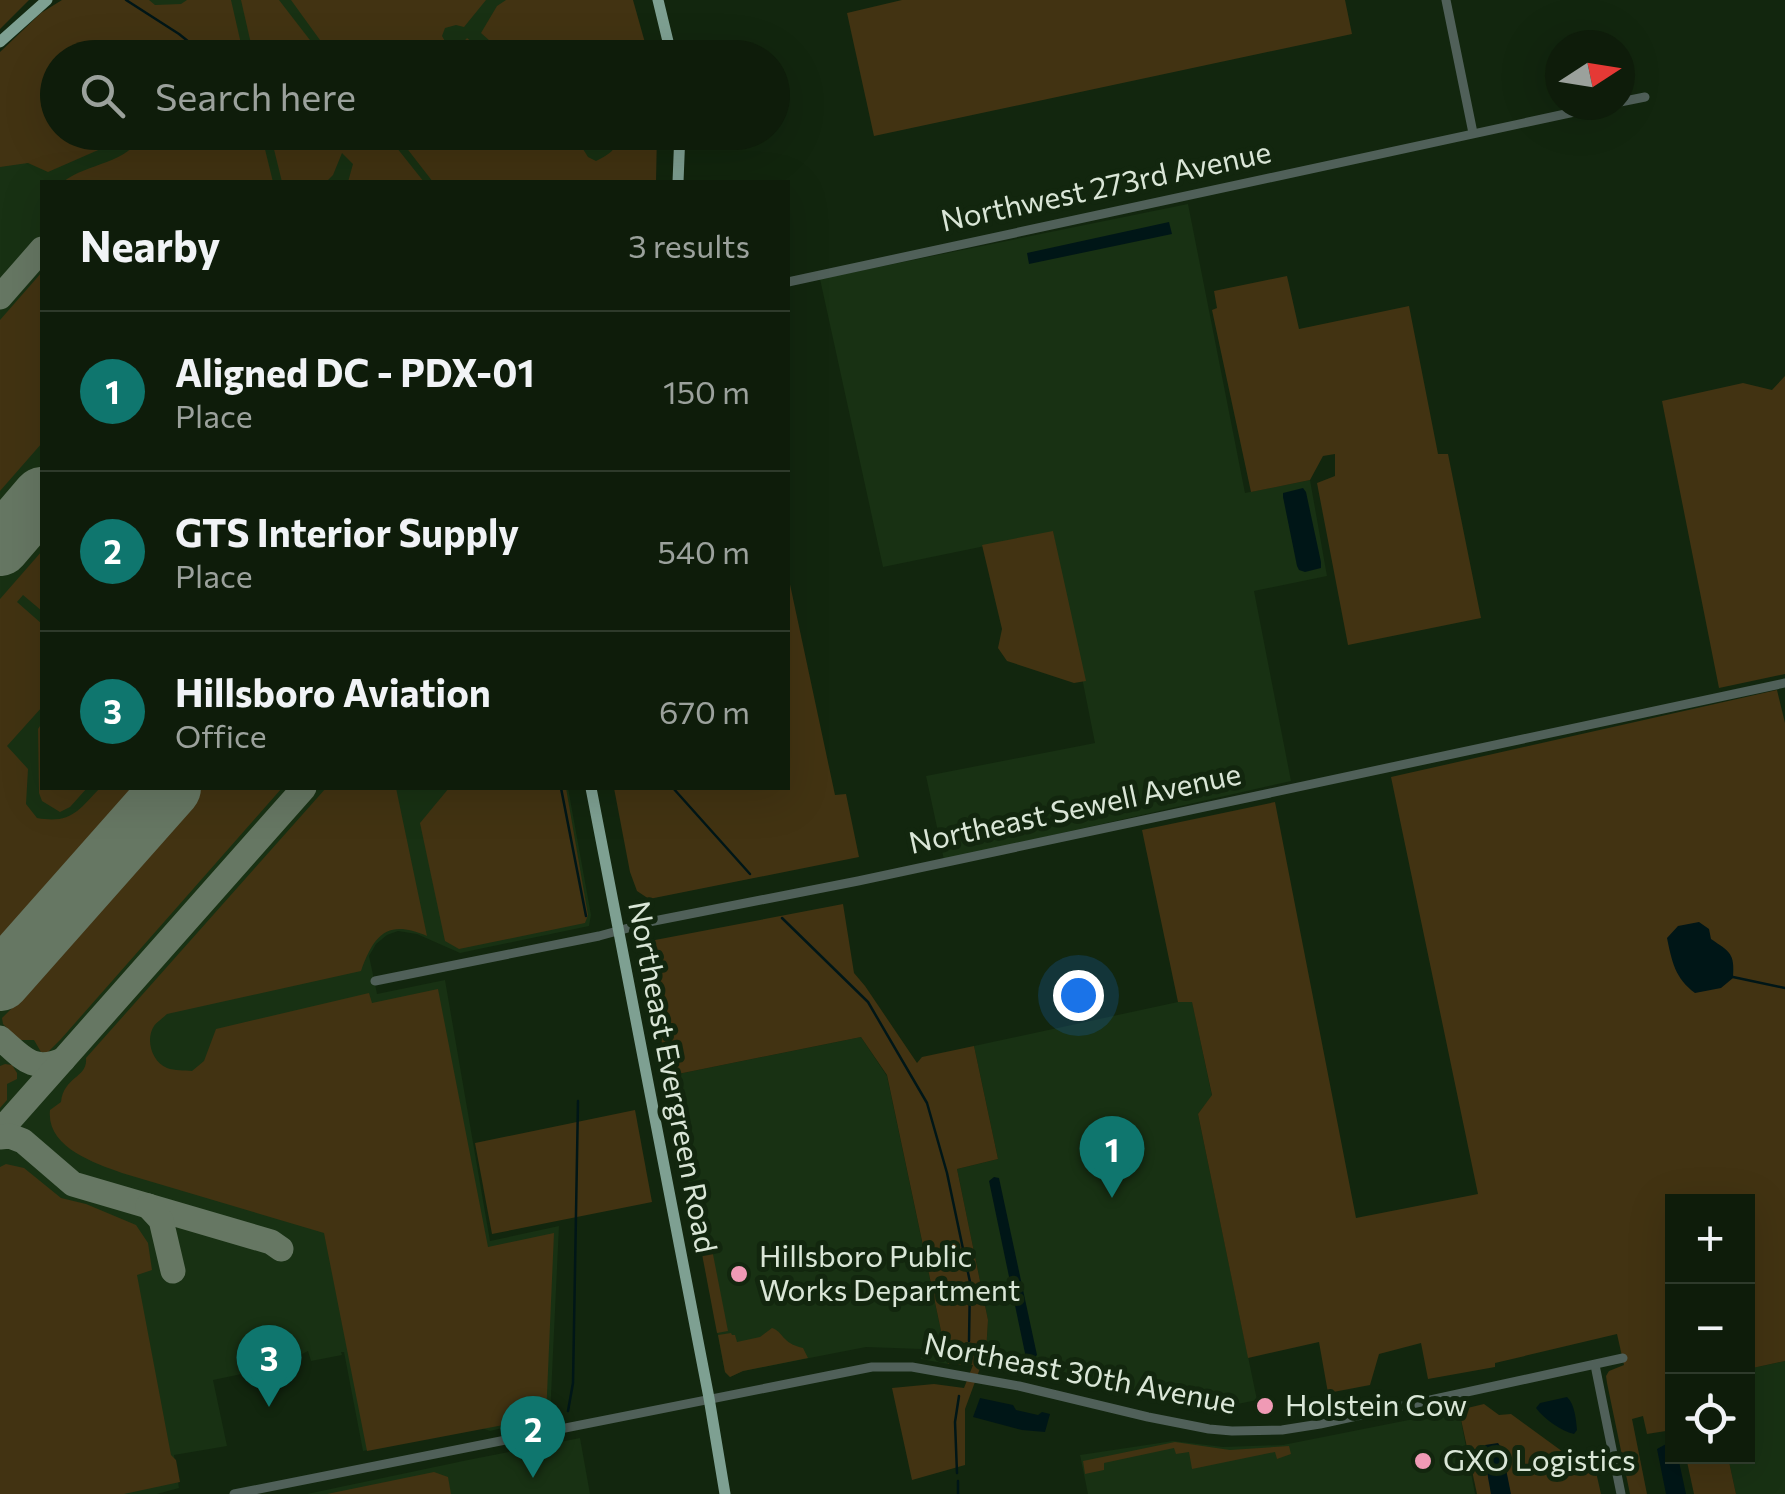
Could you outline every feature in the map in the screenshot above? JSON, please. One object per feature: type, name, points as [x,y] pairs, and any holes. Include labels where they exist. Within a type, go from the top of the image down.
[{"type":"main road","points":[[0,42],[47,0]]},
{"type":"main road","points":[[658,0],[668,40]]},
{"type":"main road","points":[[678,180],[679,150]]},
{"type":"main road","name":"Northeast Evergreen Road","points":[[591,790],[725,1494]]},
{"type":"street","points":[[1446,0],[1474,134]]},
{"type":"street","points":[[1635,99],[1645,97]]},
{"type":"street","name":"Northwest 273rd Avenue","points":[[790,282],[1545,119]]},
{"type":"street","name":"Northeast Sewell Avenue","points":[[375,981],[1785,683]]},
{"type":"street","name":"Northeast 30th Avenue","points":[[234,1494],[872,1367],[912,1367],[1035,1390],[1190,1426],[1232,1431],[1320,1424],[1623,1358]]},
{"type":"street","points":[[1595,1365],[1621,1494]]},
{"type":"shaded area","points":[[0,0],[29,0],[0,29]]},
{"type":"shaded area","points":[[62,0],[149,0],[155,5],[231,0],[240,40],[40,40],[40,150],[98,150],[48,172],[28,163],[0,167],[0,52],[41,13]]},
{"type":"shaded area","points":[[87,0],[627,0],[638,40],[41,40]]},
{"type":"shaded area","points":[[241,0],[279,0],[310,40],[250,40]]},
{"type":"shaded area","points":[[291,0],[486,0],[464,27],[445,28],[444,40],[320,40]]},
{"type":"shaded area","points":[[506,0],[633,0],[644,40],[489,40],[481,33],[497,6]]},
{"type":"shaded area","points":[[902,0],[1345,0],[1352,34],[874,136],[847,13]]},
{"type":"shaded area","points":[[40,41],[40,150],[652,150],[651,180],[40,180],[40,790],[568,790],[591,915],[589,926],[460,953],[417,934],[398,931],[376,944],[369,956],[377,994],[445,980],[490,1241],[559,1226],[550,1417],[490,1431],[479,1427],[363,1451],[344,1352],[311,1361],[308,1351],[294,1358],[294,1363],[213,1380],[227,1446],[174,1455],[179,1488],[157,1494],[0,1494],[0,76]]},
{"type":"shaded area","points":[[265,150],[273,180],[66,180],[128,151]]},
{"type":"shaded area","points":[[274,150],[399,150],[422,180],[349,180],[353,164],[342,153],[328,180],[282,180]]},
{"type":"shaded area","points":[[408,150],[584,150],[596,161],[612,150],[657,150],[656,180],[431,180]]},
{"type":"shaded area","points":[[1188,204],[1245,493],[1310,480],[1327,576],[1254,591],[1291,781],[944,860],[926,776],[1095,743],[1053,532],[883,567],[820,279]]},
{"type":"shaded area","points":[[1169,222],[1172,234],[1029,264],[1027,253]]},
{"type":"shaded area","points":[[40,274],[40,445],[0,491],[0,320]]},
{"type":"shaded area","points":[[1287,276],[1299,329],[1409,306],[1438,454],[1448,454],[1481,618],[1348,645],[1317,483],[1335,476],[1335,454],[1323,456],[1310,480],[1251,492],[1212,310],[1217,308],[1214,291]]},
{"type":"shaded area","points":[[1785,376],[1785,674],[1719,688],[1662,401],[1743,383],[1772,390]]},
{"type":"shaded area","points":[[1303,488],[1321,562],[1321,568],[1305,572],[1297,566],[1283,497],[1283,493]]},
{"type":"shaded area","points":[[1053,531],[1086,681],[1074,683],[1007,661],[998,648],[1002,629],[982,545]]},
{"type":"shaded area","points":[[40,553],[40,609],[23,595],[17,602],[40,622],[40,709],[7,746],[28,769],[26,804],[37,818],[58,819],[79,809],[98,790],[142,790],[0,949],[0,599]]},
{"type":"shaded area","points":[[790,584],[835,795],[846,794],[859,857],[649,899],[637,891],[614,790],[790,790]]},
{"type":"shaded area","points":[[1777,690],[1785,723],[1785,1361],[1755,1367],[1755,1194],[1665,1194],[1665,1431],[1647,1434],[1643,1416],[1632,1419],[1647,1494],[1630,1494],[1607,1383],[1609,1371],[1624,1365],[1617,1334],[1495,1363],[1495,1367],[1428,1379],[1421,1343],[1379,1354],[1370,1385],[1328,1393],[1319,1342],[1248,1358],[1198,1114],[1212,1095],[1192,1002],[1178,1002],[1142,830],[1275,802],[1356,1218],[1478,1194],[1391,777]]},
{"type":"shaded area","points":[[40,726],[40,790],[85,790],[60,812],[42,801],[39,793]]},
{"type":"shaded area","points":[[195,790],[280,790],[47,1053],[41,1052],[34,1040],[19,1040],[3,1024],[2,1018],[15,1005],[16,992]]},
{"type":"shaded area","points":[[324,790],[396,790],[427,936],[392,930],[377,939],[361,971],[167,1014],[151,1032],[152,1050],[157,1061],[167,1068],[192,1071],[204,1061],[216,1029],[369,993],[372,1003],[438,989],[488,1247],[554,1233],[546,1417],[367,1451],[324,1233],[122,1173],[74,1152],[56,1134],[50,1110],[61,1102],[66,1087],[86,1065],[86,1058]]},
{"type":"shaded area","points":[[447,790],[566,790],[588,915],[585,923],[459,949],[445,941],[420,823]]},
{"type":"shaded area","points":[[843,904],[854,973],[917,1063],[922,1057],[974,1046],[998,1159],[957,1169],[988,1320],[986,1352],[965,1409],[965,1465],[912,1480],[892,1388],[934,1384],[964,1388],[973,1365],[948,1364],[887,1075],[861,1037],[668,1076],[645,951],[655,940]]},
{"type":"shaded area","points":[[1699,922],[1709,929],[1711,939],[1730,954],[1733,978],[1721,988],[1695,993],[1675,969],[1667,938],[1678,926]]},
{"type":"shaded area","points":[[1192,1001],[1212,1096],[1198,1114],[1257,1400],[1223,1407],[1170,1403],[1041,1364],[986,1352],[988,1320],[957,1169],[998,1159],[974,1046]]},
{"type":"shaded area","points":[[861,1037],[887,1076],[948,1364],[921,1359],[921,1349],[866,1347],[743,1371],[730,1377],[725,1372],[668,1076]]},
{"type":"shaded area","points":[[12,1065],[17,1079],[7,1084],[7,1100],[0,1108],[0,1066]]},
{"type":"shaded area","points":[[635,1110],[652,1202],[492,1234],[475,1143]]},
{"type":"shaded area","points":[[6,1164],[24,1168],[61,1198],[136,1225],[148,1243],[152,1270],[137,1275],[171,1455],[176,1460],[180,1482],[124,1494],[0,1494],[0,1167]]},
{"type":"shaded area","points":[[999,1178],[1037,1355],[1032,1360],[1026,1358],[989,1181]]},
{"type":"shaded area","points":[[701,1193],[728,1331],[717,1333],[691,1196]]},
{"type":"shaded area","points":[[772,1328],[803,1348],[808,1358],[730,1377],[725,1372],[718,1335],[731,1333],[737,1342],[760,1337]]},
{"type":"shaded area","points":[[1785,1361],[1785,1494],[1736,1494],[1730,1464],[1755,1464],[1755,1367]]},
{"type":"shaded area","points":[[1567,1397],[1576,1417],[1574,1434],[1553,1424],[1536,1408],[1540,1403]]},
{"type":"shaded area","points":[[980,1398],[1013,1405],[1016,1410],[1050,1414],[1045,1432],[973,1417]]},
{"type":"shaded area","points":[[1484,1404],[1499,1415],[1511,1414],[1596,1472],[1601,1494],[1477,1494],[1459,1410]]},
{"type":"shaded area","points":[[1459,1410],[1475,1494],[1088,1494],[1080,1455],[1173,1441],[1223,1447],[1283,1445]]},
{"type":"shaded area","points":[[580,1438],[590,1494],[307,1494],[468,1460]]},
{"type":"shaded area","points":[[1175,1442],[1230,1450],[1289,1446],[1291,1454],[1277,1459],[1275,1452],[1192,1469],[1189,1452],[1176,1454],[1174,1448],[1104,1463],[1104,1470],[1085,1474],[1083,1461]]},
{"type":"shaded area","points":[[1498,1443],[1511,1494],[1491,1494],[1483,1450],[1485,1445]]},
{"type":"shaded area","points":[[1665,1445],[1665,1464],[1680,1464],[1686,1494],[1666,1494],[1657,1449]]},
{"type":"shaded area","points":[[1688,1464],[1730,1464],[1736,1494],[1694,1494]]},
{"type":"shaded area","points":[[434,1472],[448,1477],[451,1494],[327,1494]]},
{"type":"waterway","points":[[126,0],[186,40]]},
{"type":"waterway","points":[[561,790],[586,916]]},
{"type":"waterway","points":[[675,790],[750,874]]},
{"type":"waterway","points":[[782,918],[868,1002],[927,1103],[947,1173],[970,1282],[969,1341]]},
{"type":"waterway","points":[[1733,977],[1785,988]]},
{"type":"waterway","points":[[568,1411],[573,1383],[578,1101]]},
{"type":"waterway","points":[[957,1473],[955,1422],[959,1396]]},
{"type":"waterway","points":[[958,1481],[958,1494]]},
{"type":"taxiway","points":[[0,297],[40,251]]},
{"type":"taxiway","points":[[0,1131],[302,790]]},
{"type":"taxiway","points":[[0,1038],[35,1064],[63,1060]]},
{"type":"taxiway","points":[[0,1137],[23,1141],[73,1184],[271,1242],[281,1249]]},
{"type":"taxiway","points":[[148,1206],[161,1220],[173,1271]]},
{"type":"runway","points":[[0,546],[40,499]]},
{"type":"runway","points":[[0,981],[169,790]]},
{"type":"place","name":"Aligned DC - PDX-01","points":[[1112,1198]]},
{"type":"place","name":"Hillsboro Public Works Department","points":[[739,1274]]},
{"type":"place","name":"Holstein Cow","points":[[1265,1406]]},
{"type":"place","name":"Hillsboro Aviation","points":[[269,1407]]},
{"type":"place","name":"GXO Logistics","points":[[1423,1461]]},
{"type":"place","name":"GTS Interior Supply","points":[[533,1478]]}]
